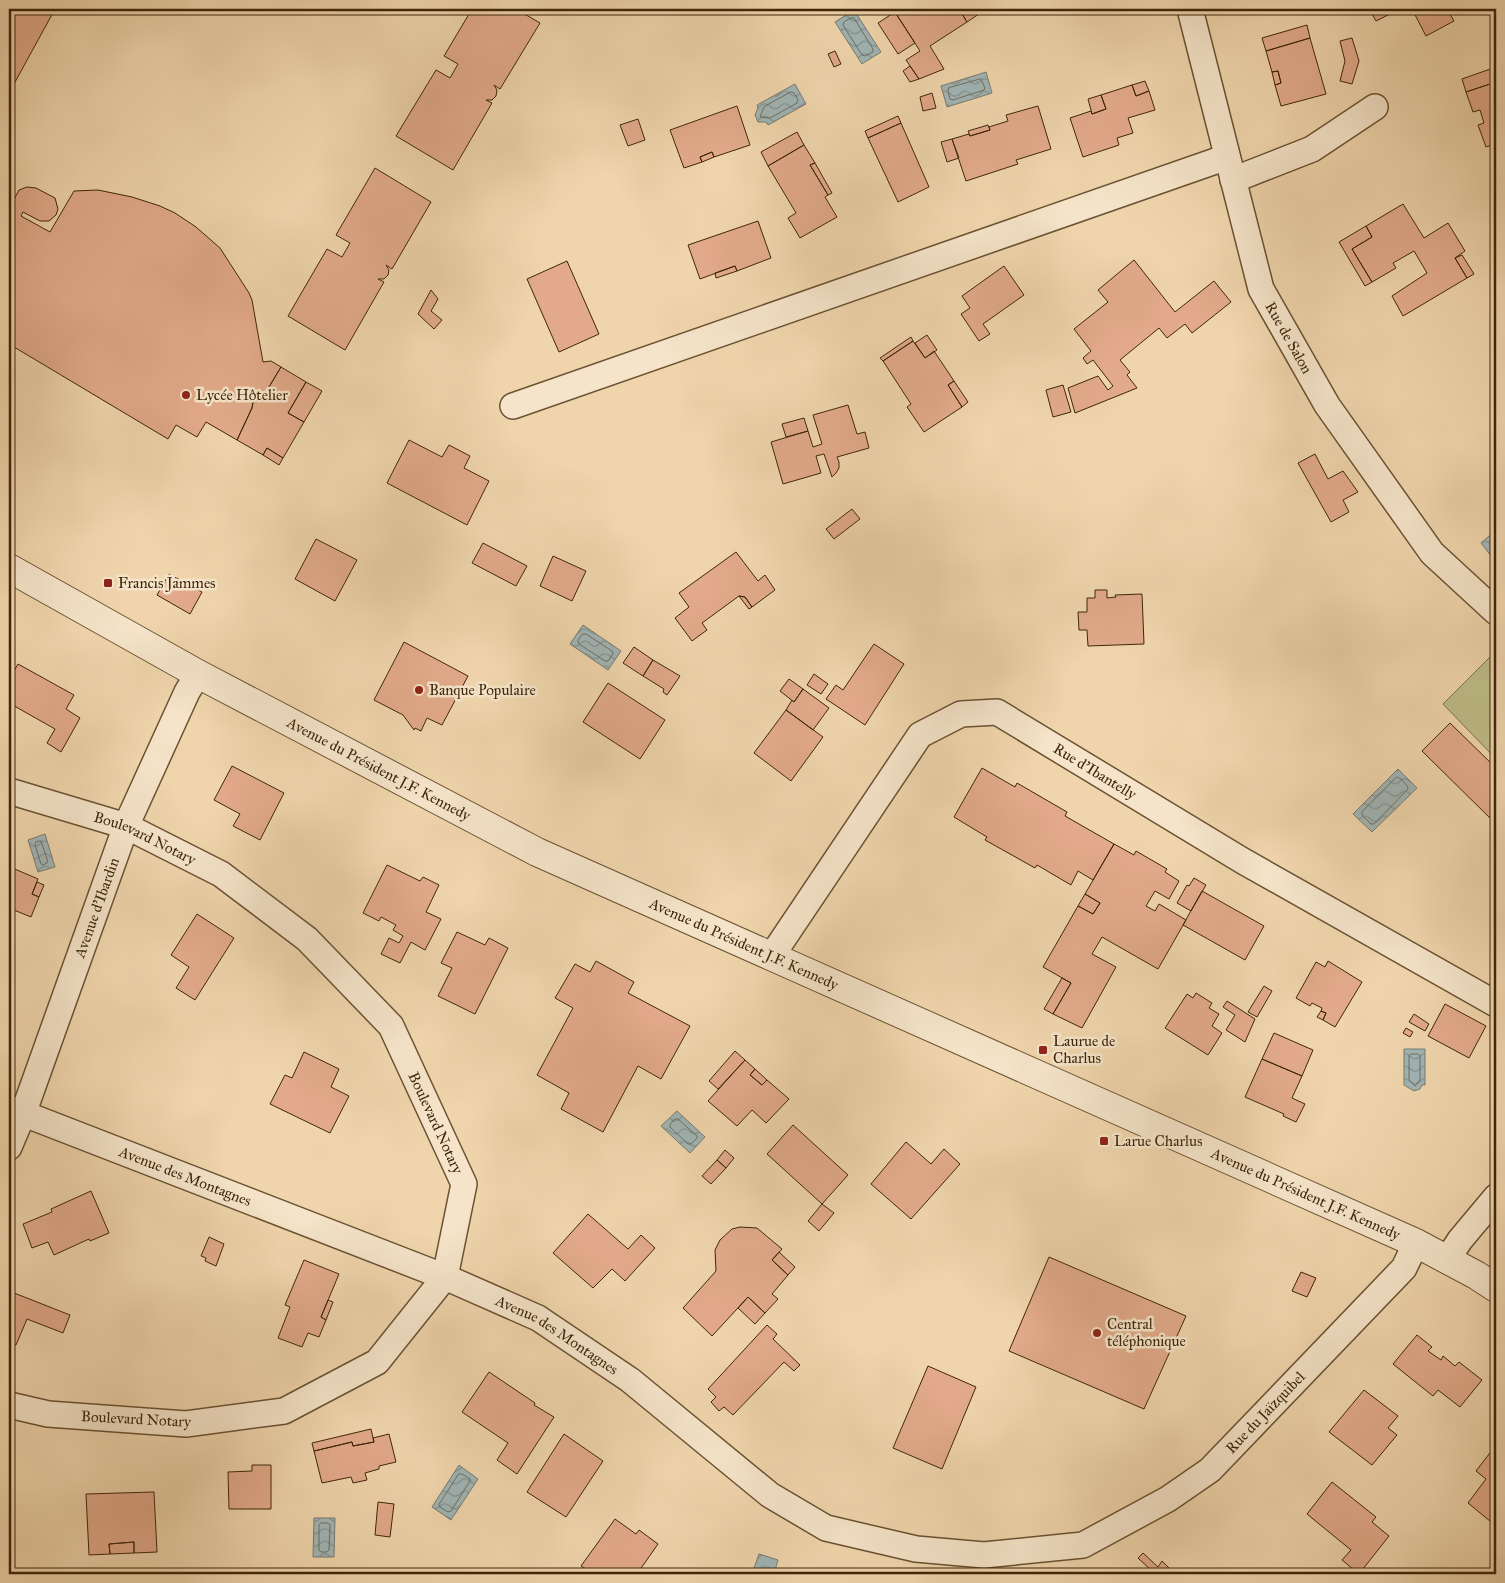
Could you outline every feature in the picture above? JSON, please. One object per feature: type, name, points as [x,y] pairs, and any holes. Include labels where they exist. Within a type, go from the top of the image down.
[{"type":"street","name":"Rue de Salon","points":[[1190,9],[1261,289],[1327,405],[1432,553],[1496,612]]},
{"type":"street","points":[[513,406],[1230,169],[1312,148],[1375,107]]},
{"type":"street","name":"Avenue du Président J.F. Kennedy","points":[[9,568],[198,674],[537,852],[1416,1243],[1476,1275],[1496,1288]]},
{"type":"street","name":"Avenue d'Ibardin","points":[[9,1147],[16,1111],[126,826],[187,692],[198,674]]},
{"type":"street","name":"Rue d'Ibantelly","points":[[771,957],[920,735],[961,714],[997,712],[1243,861],[1496,1004]]},
{"type":"street","name":"Boulevard Notary","points":[[9,791],[126,826],[221,874],[307,939],[391,1026],[464,1184],[445,1277],[377,1362],[284,1411],[186,1424],[48,1414],[9,1405]]},
{"type":"street","name":"Avenue des Montagnes","points":[[16,1111],[445,1277],[538,1318],[630,1380],[770,1495],[826,1528],[916,1549],[984,1555],[1083,1545]]},
{"type":"street","points":[[1446,1260],[1496,1197]]},
{"type":"street","name":"Rue du Jaïzquibel","points":[[1083,1545],[1168,1499],[1210,1470],[1404,1268],[1416,1243]]},
{"type":"shaded area","points":[[1496,651],[1496,759],[1443,704]]},
{"type":"water","points":[[854,10],[881,52],[862,64],[835,22]]},
{"type":"water","points":[[986,72],[992,93],[947,107],[941,86]]},
{"type":"water","points":[[795,84],[806,104],[768,125],[766,122],[758,122],[755,115],[758,108],[757,105]]},
{"type":"water","points":[[1496,530],[1496,560],[1495,561],[1481,543]]},
{"type":"water","points":[[583,625],[621,651],[608,670],[570,644]]},
{"type":"water","points":[[1398,769],[1417,788],[1372,832],[1353,814]]},
{"type":"water","points":[[45,834],[55,867],[38,872],[28,840]]},
{"type":"water","points":[[1404,1049],[1425,1049],[1425,1085],[1414,1091],[1404,1085]]},
{"type":"water","points":[[677,1111],[705,1137],[690,1153],[661,1126]]},
{"type":"water","points":[[459,1465],[478,1479],[451,1520],[432,1507]]},
{"type":"water","points":[[314,1518],[335,1518],[334,1557],[313,1557]]},
{"type":"water","points":[[759,1554],[778,1560],[774,1574],[752,1574]]},
{"type":"building","points":[[9,9],[55,9],[9,93]]},
{"type":"building","points":[[472,9],[516,9],[540,23],[500,89],[494,85],[497,90],[496,96],[492,100],[486,100],[492,103],[453,170],[396,136],[436,70],[450,78],[458,64],[444,56]]},
{"type":"building","points":[[893,9],[959,9],[967,22],[930,46],[944,69],[919,79],[906,60],[920,51]]},
{"type":"building","points":[[959,9],[975,9],[979,14],[967,22]]},
{"type":"building","points":[[1369,9],[1400,9],[1376,21]]},
{"type":"building","points":[[1412,9],[1447,9],[1454,21],[1426,36]]},
{"type":"building","points":[[895,12],[915,43],[898,54],[878,23]]},
{"type":"building","points":[[1307,25],[1310,38],[1266,51],[1262,38]]},
{"type":"building","points":[[1310,38],[1326,94],[1281,106],[1275,85],[1281,83],[1278,71],[1272,72],[1266,51]]},
{"type":"building","points":[[1352,38],[1359,61],[1352,84],[1340,81],[1345,61],[1340,41]]},
{"type":"building","points":[[835,51],[841,64],[834,67],[828,54]]},
{"type":"building","points":[[910,66],[919,79],[910,82],[903,71]]},
{"type":"building","points":[[1496,67],[1496,82],[1466,92],[1462,79]]},
{"type":"building","points":[[1278,71],[1281,83],[1275,85],[1272,72]]},
{"type":"building","points":[[1145,81],[1149,91],[1136,96],[1132,85]]},
{"type":"building","points":[[1496,82],[1496,157],[1492,145],[1486,147],[1478,125],[1484,123],[1480,110],[1473,112],[1466,92]]},
{"type":"building","points":[[1132,85],[1136,96],[1149,91],[1155,110],[1128,118],[1133,133],[1117,138],[1119,145],[1083,157],[1070,118],[1091,111],[1092,114],[1106,109],[1101,95]]},
{"type":"building","points":[[932,93],[936,108],[923,111],[920,97]]},
{"type":"building","points":[[1101,95],[1106,109],[1092,114],[1088,99]]},
{"type":"building","points":[[737,106],[750,145],[714,157],[712,152],[700,157],[702,162],[684,168],[670,130]]},
{"type":"building","points":[[1038,106],[1051,149],[1016,160],[1018,164],[966,181],[952,139],[990,130],[989,127],[1008,121],[1006,115]]},
{"type":"building","points":[[898,116],[901,123],[868,138],[865,131]]},
{"type":"building","points":[[638,119],[645,140],[628,146],[620,125]]},
{"type":"building","points":[[901,123],[929,187],[898,202],[868,138]]},
{"type":"building","points":[[988,125],[990,130],[970,136],[968,131]]},
{"type":"building","points":[[797,132],[804,145],[768,166],[761,152]]},
{"type":"building","points":[[952,139],[959,158],[947,162],[941,142]]},
{"type":"building","points":[[804,145],[815,163],[810,165],[828,195],[825,197],[837,217],[800,238],[788,218],[796,213],[768,166]]},
{"type":"building","points":[[712,152],[714,157],[702,162],[700,157]]},
{"type":"building","points":[[815,163],[832,193],[828,195],[810,165]]},
{"type":"building","points":[[375,168],[431,202],[392,269],[386,265],[389,270],[388,275],[384,279],[378,279],[384,282],[345,350],[288,316],[327,249],[342,257],[350,243],[336,235]]},
{"type":"building","points":[[27,187],[36,188],[55,198],[58,209],[56,215],[49,221],[40,221],[23,212],[21,216],[50,232],[74,191],[98,190],[132,197],[175,213],[196,227],[220,248],[252,300],[263,362],[271,361],[281,367],[263,397],[255,392],[252,408],[237,440],[206,422],[197,437],[176,425],[168,439],[9,344],[9,206],[19,190]]},
{"type":"building","points":[[1403,204],[1424,238],[1448,223],[1465,251],[1455,258],[1467,278],[1403,316],[1392,296],[1427,273],[1414,251],[1393,263],[1396,268],[1372,282],[1352,249],[1372,237],[1366,226]]},
{"type":"building","points":[[758,221],[771,258],[737,271],[735,266],[700,279],[688,245]]},
{"type":"building","points":[[1496,222],[1496,238],[1490,235]]},
{"type":"building","points":[[1366,226],[1372,237],[1352,249],[1372,282],[1365,286],[1339,242]]},
{"type":"building","points":[[1462,255],[1474,274],[1467,278],[1455,258]]},
{"type":"building","points":[[1134,260],[1175,312],[1214,281],[1231,302],[1192,333],[1185,324],[1167,338],[1159,328],[1120,360],[1130,372],[1127,375],[1137,388],[1075,413],[1068,388],[1098,376],[1108,390],[1113,386],[1093,360],[1087,364],[1083,358],[1091,351],[1074,329],[1108,302],[1098,290]]},
{"type":"building","points":[[567,261],[599,334],[559,352],[527,279]]},
{"type":"building","points":[[735,266],[737,271],[716,278],[715,273]]},
{"type":"building","points":[[1004,266],[1024,295],[983,324],[990,334],[979,341],[961,314],[970,308],[962,296]]},
{"type":"building","points":[[431,290],[438,299],[431,311],[442,320],[434,329],[418,314]]},
{"type":"building","points":[[927,335],[937,350],[925,358],[915,343]]},
{"type":"building","points":[[911,337],[913,341],[883,361],[880,358]]},
{"type":"building","points":[[913,341],[925,358],[934,351],[954,381],[948,385],[962,407],[924,432],[907,407],[911,404],[883,361]]},
{"type":"building","points":[[281,367],[306,382],[288,413],[304,422],[283,458],[267,448],[263,455],[237,440],[252,408],[255,392],[263,397]]},
{"type":"building","points":[[954,381],[968,402],[962,407],[948,385]]},
{"type":"building","points":[[306,382],[322,391],[304,422],[288,413]]},
{"type":"building","points":[[1063,385],[1071,412],[1053,417],[1046,390]]},
{"type":"building","points":[[848,405],[857,434],[865,432],[869,448],[837,457],[839,468],[832,477],[824,454],[816,456],[821,473],[783,484],[771,442],[808,431],[813,447],[822,444],[813,415]]},
{"type":"building","points":[[804,418],[808,431],[786,437],[782,424]]},
{"type":"building","points":[[409,440],[442,457],[449,445],[470,456],[464,468],[489,481],[467,525],[387,483]]},
{"type":"building","points":[[267,448],[283,458],[279,465],[263,455]]},
{"type":"building","points":[[1315,454],[1328,479],[1343,471],[1358,492],[1343,500],[1349,512],[1331,522],[1298,463]]},
{"type":"building","points":[[852,509],[860,519],[834,539],[826,529]]},
{"type":"building","points":[[316,539],[357,560],[335,601],[295,579]]},
{"type":"building","points":[[483,543],[527,566],[516,586],[472,563]]},
{"type":"building","points":[[736,552],[758,581],[765,575],[775,590],[752,607],[745,597],[739,596],[702,623],[707,630],[692,641],[675,618],[689,607],[679,593]]},
{"type":"building","points":[[553,556],[586,571],[572,601],[540,586]]},
{"type":"building","points":[[169,574],[202,592],[190,614],[157,595]]},
{"type":"building","points":[[1095,590],[1107,590],[1107,598],[1116,597],[1115,595],[1142,594],[1144,644],[1088,646],[1087,630],[1079,630],[1078,612],[1087,612],[1087,598],[1095,598]]},
{"type":"building","points":[[739,596],[745,597],[752,607],[749,609]]},
{"type":"building","points":[[404,642],[468,676],[442,725],[427,718],[421,731],[415,728],[414,730],[403,715],[374,700]]},
{"type":"building","points":[[874,644],[904,664],[865,725],[826,699],[836,685],[843,690]]},
{"type":"building","points":[[634,647],[653,660],[643,676],[623,663]]},
{"type":"building","points":[[653,660],[680,676],[667,695],[663,692],[664,689],[643,676]]},
{"type":"building","points":[[18,664],[74,695],[66,709],[80,718],[61,752],[47,743],[55,729],[9,703],[9,680]]},
{"type":"building","points":[[814,674],[828,684],[821,694],[807,685]]},
{"type":"building","points":[[789,679],[803,689],[794,702],[780,691]]},
{"type":"building","points":[[608,683],[665,720],[640,759],[583,722]]},
{"type":"building","points":[[803,689],[829,708],[813,730],[786,710],[792,700],[794,702]]},
{"type":"building","points":[[786,710],[823,737],[791,781],[754,753]]},
{"type":"building","points":[[1450,723],[1496,768],[1496,824],[1422,751]]},
{"type":"building","points":[[232,766],[284,793],[260,840],[233,826],[240,814],[214,800]]},
{"type":"building","points":[[982,768],[1015,787],[1017,783],[1067,812],[1065,816],[1114,844],[1093,880],[1078,871],[1071,885],[1037,865],[1035,868],[985,840],[987,837],[954,817]]},
{"type":"building","points":[[1114,844],[1134,855],[1136,851],[1167,869],[1165,872],[1179,881],[1169,899],[1155,891],[1146,906],[1155,911],[1159,904],[1186,920],[1158,969],[1102,937],[1092,954],[1116,967],[1082,1028],[1053,1014],[1071,983],[1043,967],[1078,906],[1093,914],[1100,903],[1085,894]]},
{"type":"building","points":[[387,865],[420,881],[423,877],[439,885],[426,912],[441,919],[425,950],[411,942],[400,963],[381,954],[389,938],[399,943],[403,936],[393,930],[396,925],[381,917],[379,921],[363,913]]},
{"type":"building","points":[[10,867],[38,879],[32,894],[39,897],[31,917],[9,908]]},
{"type":"building","points":[[1194,878],[1206,885],[1191,911],[1177,903],[1187,885],[1189,886]]},
{"type":"building","points":[[37,882],[44,885],[39,897],[32,894]]},
{"type":"building","points":[[1202,891],[1264,926],[1245,960],[1183,925]]},
{"type":"building","points":[[1085,894],[1100,903],[1093,914],[1078,906]]},
{"type":"building","points":[[197,914],[234,938],[195,1000],[176,988],[189,967],[171,955]]},
{"type":"building","points":[[457,932],[485,945],[489,938],[508,948],[475,1014],[438,996],[452,968],[441,963]]},
{"type":"building","points":[[596,961],[634,982],[628,993],[690,1026],[661,1079],[638,1066],[603,1132],[561,1109],[569,1093],[537,1075],[573,1008],[555,998],[575,964],[590,972]]},
{"type":"building","points":[[1328,961],[1362,982],[1335,1027],[1323,1020],[1326,1013],[1321,1011],[1322,1008],[1312,1003],[1310,1006],[1296,998],[1316,962],[1325,967]]},
{"type":"building","points":[[1062,978],[1071,983],[1053,1014],[1044,1009]]},
{"type":"building","points":[[1264,986],[1272,991],[1257,1017],[1248,1012]]},
{"type":"building","points":[[1196,993],[1212,1003],[1209,1008],[1219,1014],[1212,1026],[1222,1033],[1208,1055],[1165,1028],[1187,994],[1193,998]]},
{"type":"building","points":[[1227,1001],[1255,1019],[1245,1042],[1226,1030],[1235,1015],[1223,1007]]},
{"type":"building","points":[[1445,1004],[1486,1026],[1469,1058],[1428,1036]]},
{"type":"building","points":[[1321,1011],[1326,1013],[1323,1020],[1317,1017]]},
{"type":"building","points":[[1414,1014],[1429,1024],[1425,1031],[1409,1022]]},
{"type":"building","points":[[1406,1028],[1413,1032],[1410,1037],[1403,1033]]},
{"type":"building","points":[[1274,1033],[1313,1050],[1302,1076],[1262,1059]]},
{"type":"building","points":[[735,1051],[745,1060],[718,1089],[709,1081]]},
{"type":"building","points":[[304,1052],[339,1069],[331,1087],[349,1096],[330,1133],[270,1104],[285,1075],[292,1078]]},
{"type":"building","points":[[1262,1059],[1302,1076],[1292,1098],[1305,1104],[1296,1122],[1283,1116],[1284,1114],[1245,1097]]},
{"type":"building","points":[[745,1060],[755,1069],[750,1075],[762,1085],[767,1080],[789,1099],[766,1123],[752,1110],[737,1126],[708,1101]]},
{"type":"building","points":[[755,1069],[767,1080],[762,1085],[750,1075]]},
{"type":"building","points":[[793,1125],[848,1175],[822,1204],[767,1154]]},
{"type":"building","points":[[906,1142],[931,1164],[944,1149],[960,1164],[911,1219],[871,1184]]},
{"type":"building","points":[[725,1150],[734,1158],[726,1168],[717,1160]]},
{"type":"building","points":[[717,1160],[726,1168],[711,1184],[702,1176]]},
{"type":"building","points":[[91,1191],[109,1233],[90,1241],[89,1239],[54,1255],[48,1242],[32,1248],[23,1224],[52,1212],[51,1209]]},
{"type":"building","points":[[822,1204],[834,1213],[819,1231],[808,1221]]},
{"type":"building","points":[[588,1214],[628,1249],[641,1235],[655,1248],[625,1281],[612,1269],[593,1288],[553,1253]]},
{"type":"building","points":[[740,1227],[757,1228],[782,1249],[772,1260],[788,1275],[772,1294],[778,1299],[765,1313],[748,1297],[712,1336],[683,1308],[716,1271],[715,1250],[720,1240],[732,1229]]},
{"type":"building","points":[[209,1237],[224,1244],[216,1266],[205,1261],[206,1258],[201,1256]]},
{"type":"building","points":[[779,1252],[795,1267],[788,1275],[772,1260]]},
{"type":"building","name":"Central téléphonique","points":[[1049,1257],[1186,1316],[1144,1409],[1009,1351]]},
{"type":"building","points":[[304,1260],[339,1274],[321,1317],[326,1320],[319,1337],[308,1333],[302,1347],[278,1338],[290,1307],[285,1305]]},
{"type":"building","points":[[1301,1272],[1316,1278],[1307,1297],[1292,1291]]},
{"type":"building","points":[[9,1291],[70,1315],[63,1333],[27,1319],[16,1345],[9,1342]]},
{"type":"building","points":[[748,1297],[765,1313],[755,1324],[738,1308]]},
{"type":"building","points":[[328,1300],[333,1302],[326,1320],[321,1317]]},
{"type":"building","points":[[767,1325],[777,1334],[773,1339],[800,1365],[794,1371],[784,1362],[733,1415],[724,1407],[719,1411],[711,1402],[716,1397],[708,1389]]},
{"type":"building","points":[[1417,1335],[1432,1347],[1428,1351],[1441,1360],[1443,1356],[1455,1366],[1459,1362],[1482,1380],[1460,1407],[1438,1390],[1433,1396],[1393,1364]]},
{"type":"building","points":[[928,1366],[976,1387],[942,1469],[893,1448]]},
{"type":"building","points":[[489,1372],[535,1403],[534,1405],[554,1417],[517,1474],[497,1460],[508,1443],[462,1412]]},
{"type":"building","points":[[1364,1390],[1398,1416],[1388,1428],[1397,1435],[1372,1465],[1329,1432]]},
{"type":"building","points":[[371,1429],[374,1442],[353,1446],[352,1442],[314,1451],[312,1443]]},
{"type":"building","points":[[1496,1432],[1496,1445],[1490,1439]]},
{"type":"building","points":[[389,1434],[396,1462],[379,1466],[379,1469],[365,1473],[367,1480],[353,1483],[351,1477],[322,1483],[314,1451],[352,1442],[353,1446],[374,1442],[373,1438]]},
{"type":"building","points":[[564,1434],[603,1461],[566,1517],[527,1492]]},
{"type":"building","points":[[1496,1445],[1496,1526],[1468,1503],[1486,1479],[1476,1471]]},
{"type":"building","points":[[252,1465],[271,1465],[271,1509],[229,1509],[228,1472],[252,1471]]},
{"type":"building","points":[[1332,1482],[1376,1517],[1372,1522],[1389,1536],[1359,1574],[1342,1560],[1351,1550],[1307,1514]]},
{"type":"building","points":[[154,1492],[157,1552],[134,1553],[134,1542],[109,1544],[110,1554],[89,1555],[86,1494]]},
{"type":"building","points":[[378,1502],[394,1504],[390,1537],[375,1535]]},
{"type":"building","points":[[615,1519],[636,1534],[639,1530],[658,1544],[637,1574],[593,1574],[581,1566]]},
{"type":"building","points":[[134,1542],[134,1553],[110,1554],[109,1544]]},
{"type":"building","points":[[1143,1553],[1158,1567],[1162,1561],[1175,1574],[1148,1574],[1152,1571],[1138,1558]]},
{"type":"place","name":"Lycée Hôtelier","points":[[186,395]]},
{"type":"place","name":"Francis Jammes","points":[[108,583]]},
{"type":"place","name":"Banque Populaire","points":[[419,690]]},
{"type":"place","name":"Laurue de Charlus","points":[[1043,1050]]},
{"type":"place","name":"Larue Charlus","points":[[1104,1141]]},
{"type":"place","name":"Central téléphonique","points":[[1097,1333]]}]
